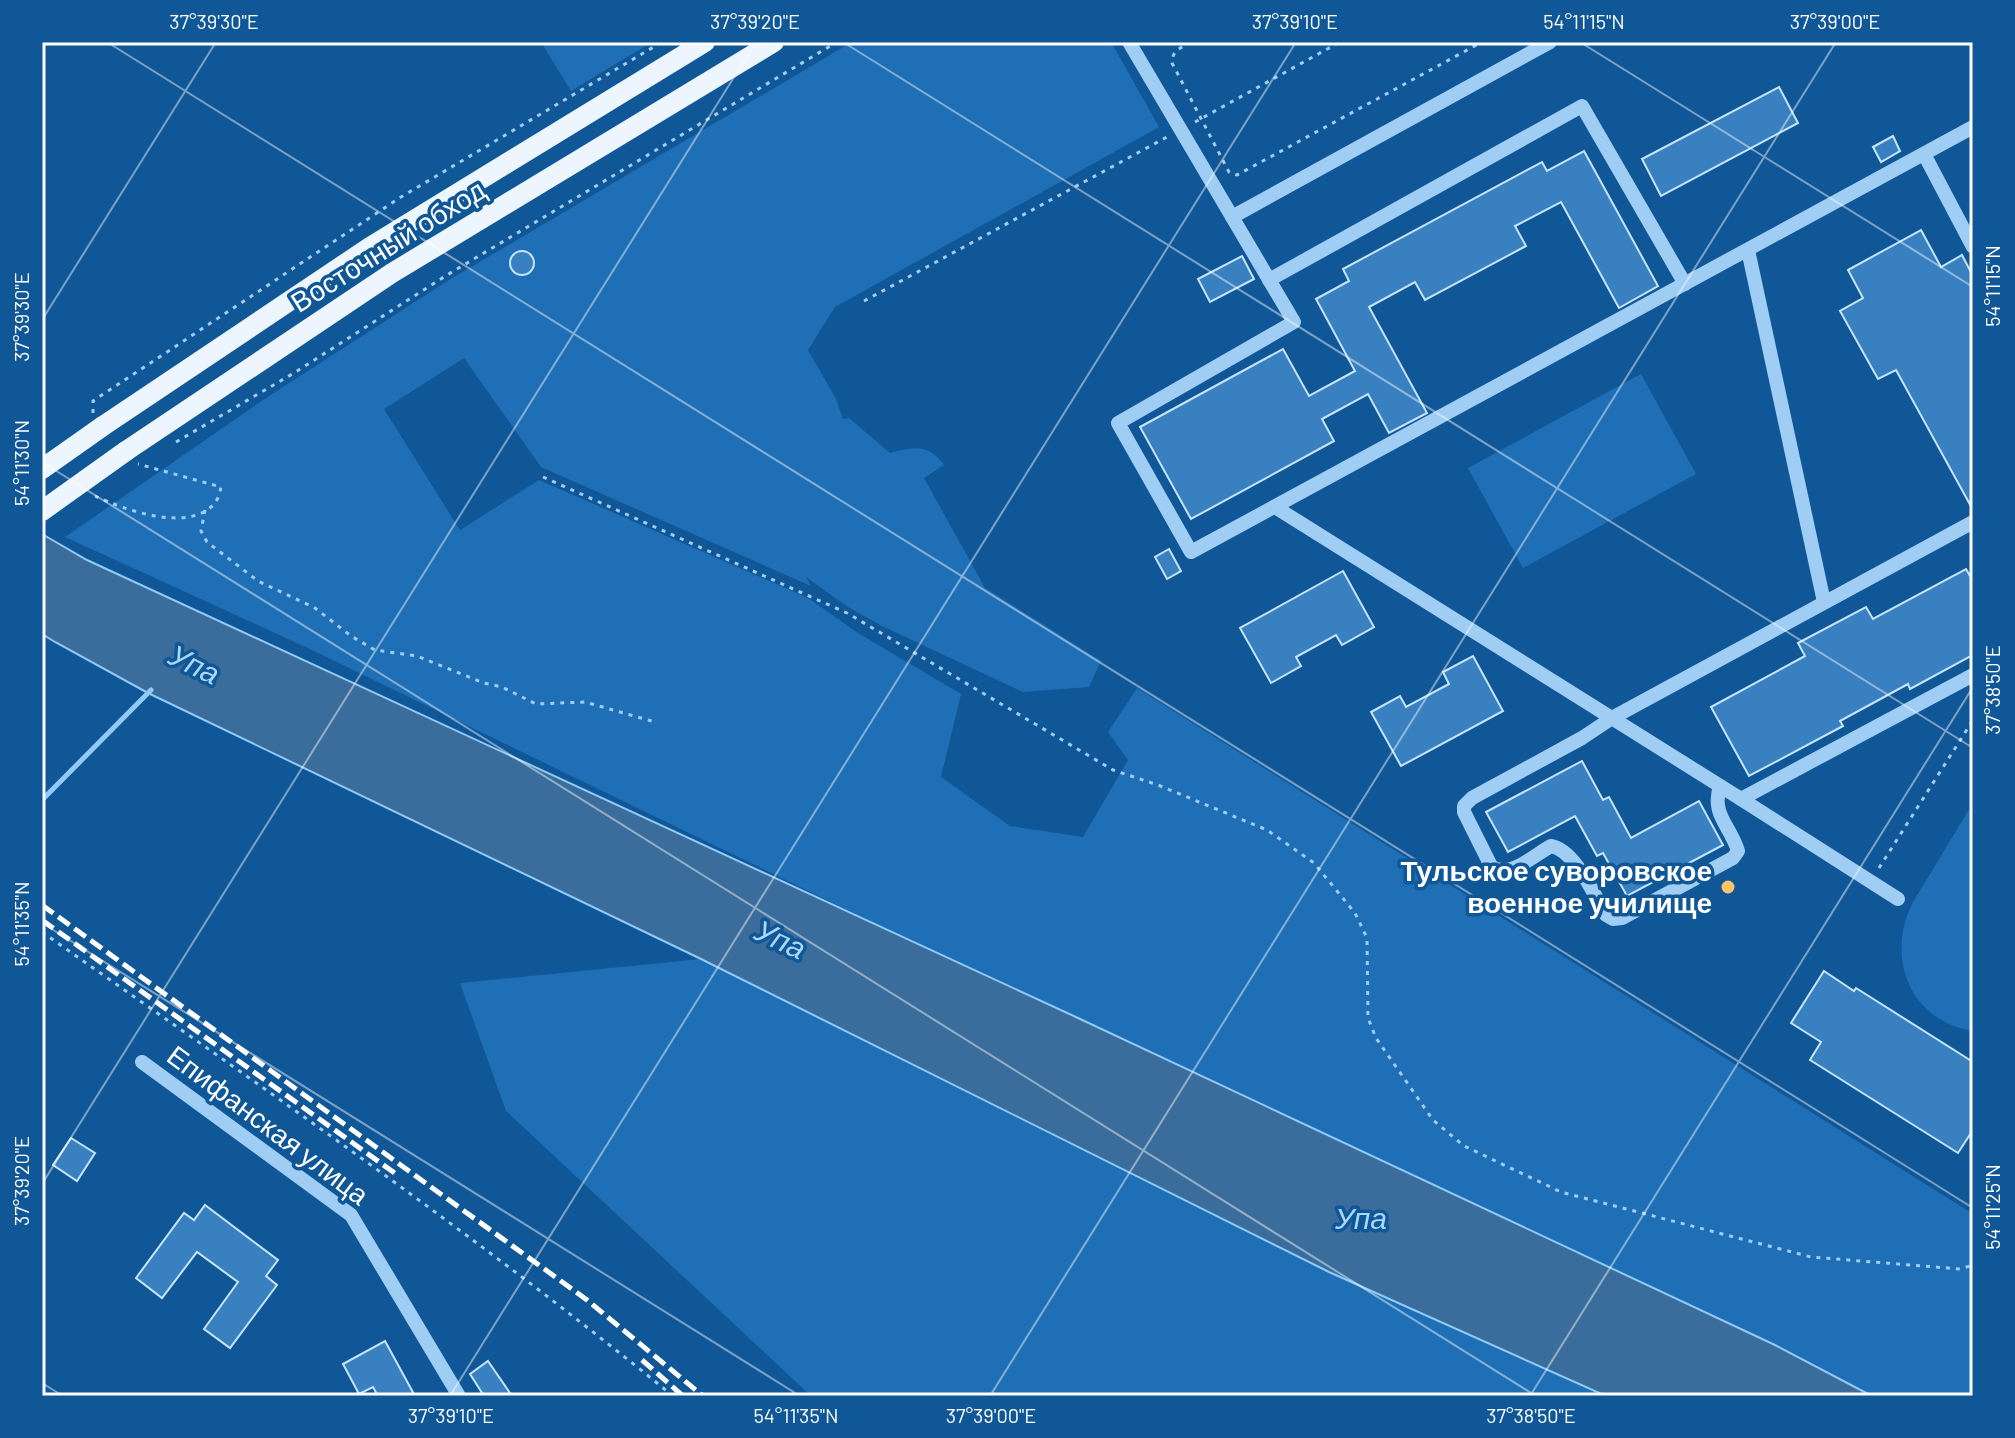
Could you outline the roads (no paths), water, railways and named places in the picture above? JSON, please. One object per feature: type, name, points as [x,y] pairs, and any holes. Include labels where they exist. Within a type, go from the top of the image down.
[{"type":"main road","name":"Восточный обход","points":[[42,469],[98,420],[370,247],[705,42]]},
{"type":"main road","name":"Восточный обход","points":[[42,511],[392,273],[774,42]]},
{"type":"street","name":"Восточный обход","points":[[672,62],[692,42]]},
{"type":"street","points":[[1129,42],[1294,322],[1118,423],[1191,552],[1973,127]]},
{"type":"street","points":[[1232,217],[1550,42]]},
{"type":"street","points":[[1269,280],[1582,106],[1685,284]]},
{"type":"street","points":[[1924,154],[1973,247]]},
{"type":"street","points":[[1748,250],[1824,602]]},
{"type":"street","points":[[1275,507],[1898,899]]},
{"type":"street","points":[[1720,786],[1715,801],[1738,851],[1733,858],[1622,918],[1613,919],[1606,915],[1570,856],[1559,847],[1551,846],[1509,871],[1498,871],[1491,866],[1464,812],[1464,806],[1472,798],[1582,738],[1612,718],[1973,522]]},
{"type":"street","points":[[1741,799],[1973,675]]},
{"type":"street","name":"Епифанская улица","points":[[142,1062],[351,1215],[459,1396]]},
{"type":"water","name":"Упа","points":[[42,534],[87,560],[1078,1018],[1775,1345],[1872,1396],[1606,1396],[1329,1272],[701,959],[148,693],[55,642],[42,634]]},
{"type":"waterway","points":[[42,800],[151,690]]},
{"type":"railway","points":[[42,905],[587,1300],[703,1396]]},
{"type":"railway","points":[[42,920],[396,1174]]},
{"type":"railway","points":[[642,1360],[683,1396]]},
{"type":"place","name":"Тульское суворовское военное училище","points":[[1728,887]]}]
